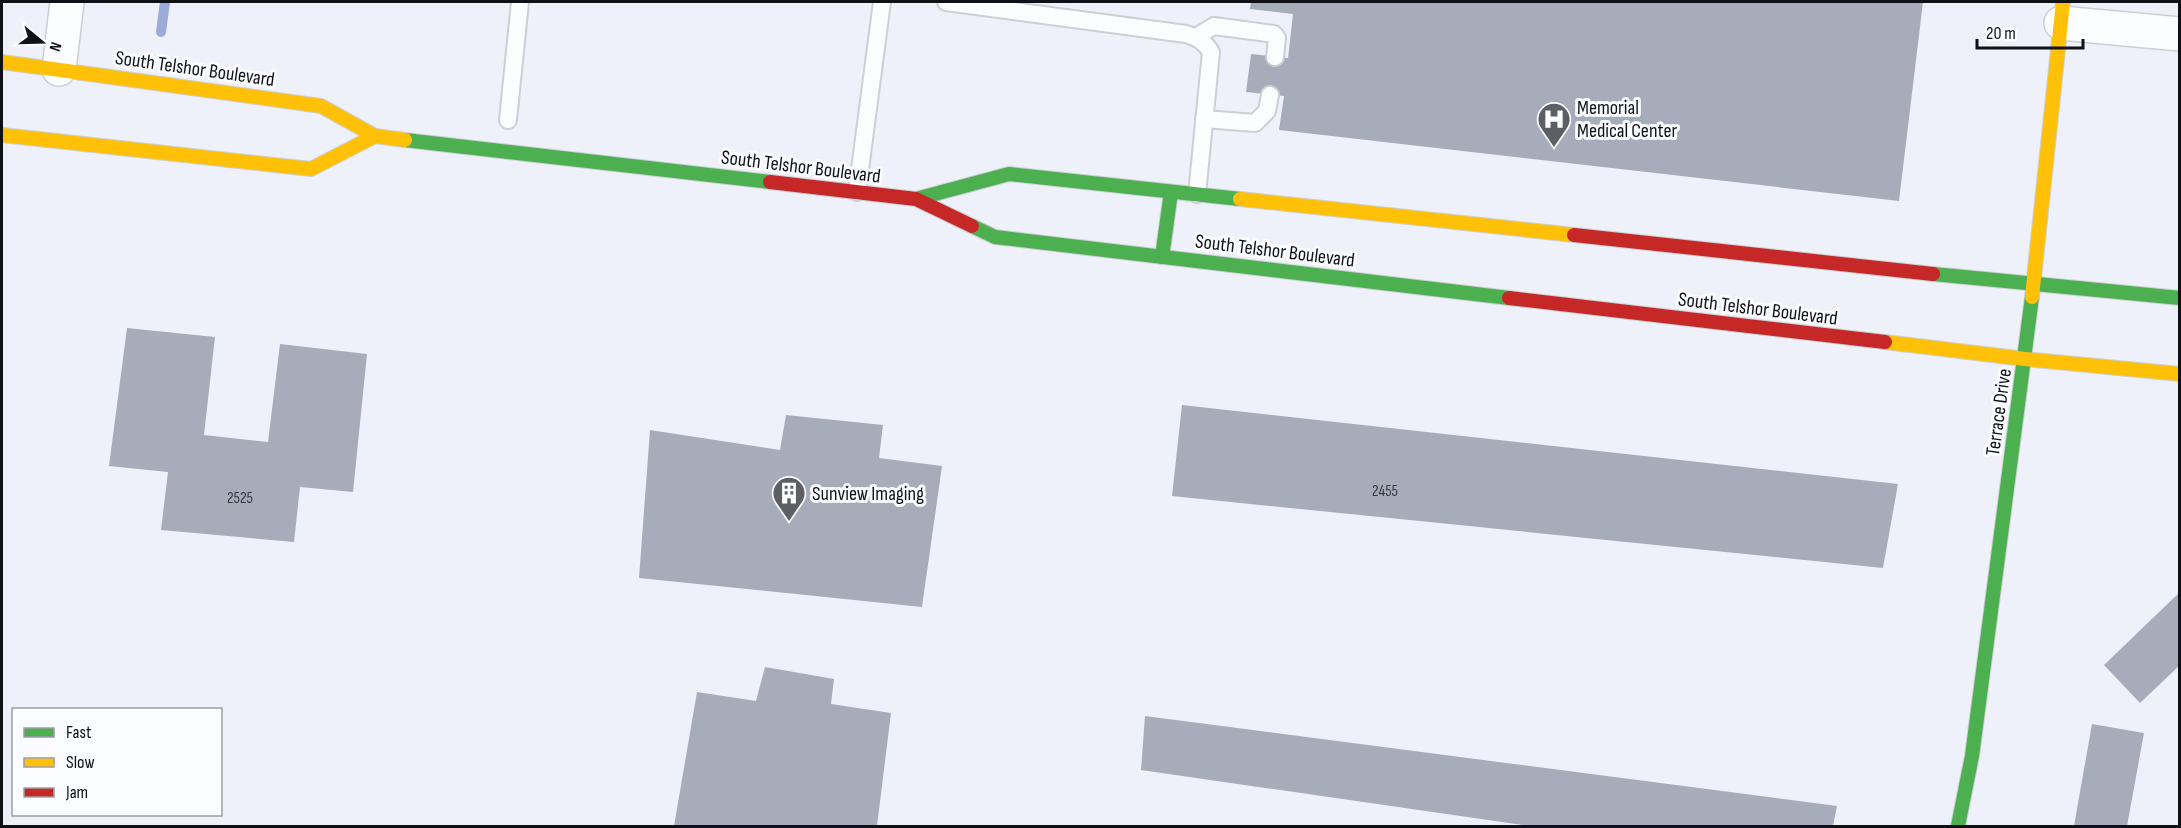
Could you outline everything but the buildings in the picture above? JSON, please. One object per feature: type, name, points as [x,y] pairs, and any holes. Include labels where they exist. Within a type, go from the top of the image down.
[{"type":"main road","name":"Terrace Drive","points":[[1958,826],[1972,756],[2025,359],[2062,12]]},
{"type":"main road","name":"South Telshor Boulevard","points":[[2,62],[321,106],[375,136],[916,198],[995,237],[2025,359],[2180,374]]},
{"type":"main road","points":[[2,135],[311,169],[375,136]]},
{"type":"main road","points":[[916,198],[1009,174],[2033,285],[2180,298]]},
{"type":"main road","points":[[1162,257],[1171,192]]},
{"type":"street","points":[[59,69],[67,2]]},
{"type":"street","points":[[2062,12],[2180,34]]},
{"type":"lane","points":[[508,120],[520,2]]},
{"type":"lane","points":[[857,192],[882,2]]},
{"type":"lane","points":[[946,2],[1191,36],[1206,44],[1211,52],[1197,194]]},
{"type":"lane","points":[[1191,36],[1214,26],[1275,34],[1277,38],[1275,57]]},
{"type":"lane","points":[[1204,119],[1256,123],[1268,111],[1270,95]]},
{"type":"waterway","points":[[161,32],[165,2]]},
{"type":"traffic: fast","points":[[405,140],[770,182]]},
{"type":"traffic: fast","points":[[916,199],[1009,174],[1240,199]]},
{"type":"traffic: fast","points":[[1162,257],[1171,192]]},
{"type":"traffic: fast","points":[[972,226],[995,237],[1509,298]]},
{"type":"traffic: fast","points":[[1933,274],[2180,298]]},
{"type":"traffic: fast","points":[[1958,826],[1972,756],[2032,297]]},
{"type":"traffic: slow","points":[[2032,297],[2063,2]]},
{"type":"traffic: slow","points":[[2,62],[321,106],[375,136],[405,140]]},
{"type":"traffic: slow","points":[[2,135],[311,169],[375,136]]},
{"type":"traffic: slow","points":[[1240,199],[1574,235]]},
{"type":"traffic: slow","points":[[1885,342],[2025,359],[2180,374]]},
{"type":"traffic: jam","points":[[770,182],[916,199],[972,226]]},
{"type":"traffic: jam","points":[[1574,235],[1933,274]]},
{"type":"traffic: jam","points":[[1509,298],[1885,342]]},
{"type":"place","name":"Memorial Medical Center","points":[[1554,148]]},
{"type":"place","name":"Sunview Imaging","points":[[789,522]]}]
